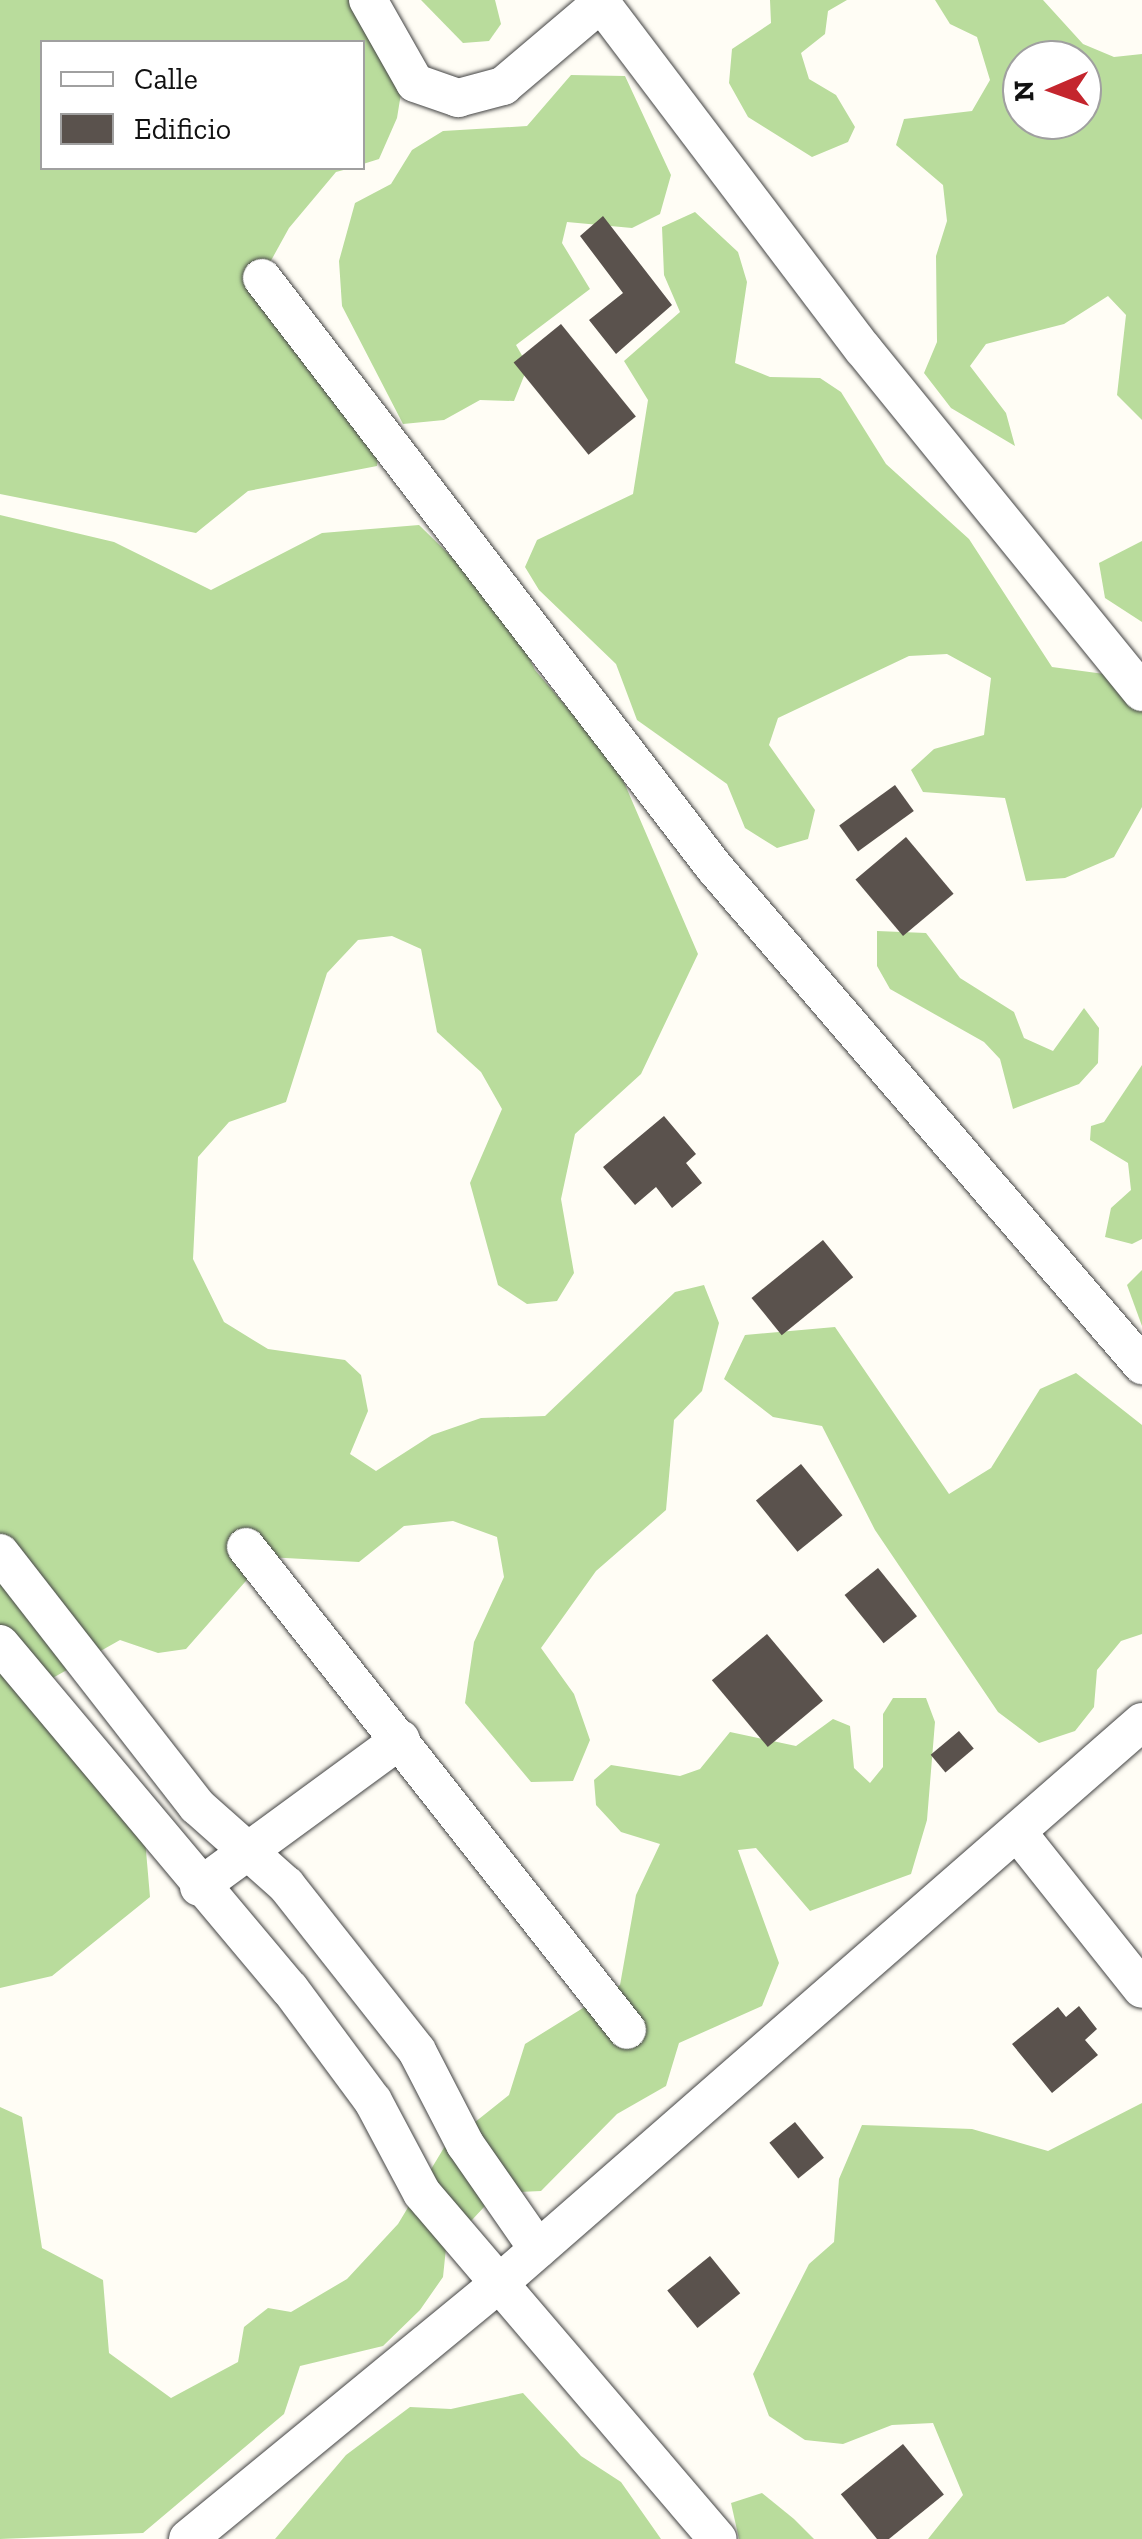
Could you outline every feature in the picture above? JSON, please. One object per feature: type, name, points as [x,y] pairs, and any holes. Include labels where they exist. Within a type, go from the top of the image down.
[{"type":"street","points":[[368,0],[414,83],[458,98],[504,86],[603,2],[863,349],[1142,692]]},
{"type":"street","points":[[262,278],[714,867],[1142,1365]]},
{"type":"street","points":[[246,1547],[627,2030]]},
{"type":"street","points":[[0,1553],[198,1806],[286,1885],[417,2051],[465,2144],[538,2250]]},
{"type":"street","points":[[0,1644],[373,2101],[422,2193],[504,2279],[718,2539]]},
{"type":"street","points":[[188,2539],[538,2250],[1142,1722]]},
{"type":"street","points":[[199,1887],[401,1739]]},
{"type":"street","points":[[1018,1833],[1142,1989]]},
{"type":"green space","points":[[0,0],[348,0],[386,10],[409,44],[397,118],[379,159],[365,163],[365,40],[40,40],[40,170],[344,170],[336,172],[289,228],[252,295],[293,345],[382,408],[377,466],[248,491],[196,533],[0,494]]},
{"type":"green space","points":[[421,0],[495,0],[501,24],[489,41],[463,43]]},
{"type":"green space","points":[[770,0],[847,0],[828,11],[825,34],[801,53],[809,79],[836,95],[855,127],[848,142],[812,157],[748,117],[729,83],[732,49],[771,23]]},
{"type":"green space","points":[[935,0],[1043,0],[1079,40],[1002,40],[1002,140],[1102,140],[1102,52],[1114,57],[1142,54],[1142,420],[1117,395],[1126,315],[1108,296],[1064,324],[986,344],[970,366],[1006,413],[1015,446],[951,408],[924,373],[937,342],[936,256],[947,221],[943,185],[896,145],[904,119],[972,111],[990,80],[977,37],[950,24]]},
{"type":"green space","points":[[571,75],[625,76],[671,175],[660,214],[632,228],[567,222],[562,243],[590,289],[516,345],[528,366],[514,401],[480,400],[444,420],[403,424],[342,306],[339,261],[355,203],[391,184],[412,150],[443,131],[527,126]]},
{"type":"green space","points":[[695,212],[738,252],[747,282],[735,363],[770,377],[820,378],[841,392],[886,464],[969,539],[1052,667],[1142,679],[1142,807],[1114,857],[1065,878],[1026,881],[1005,798],[923,792],[911,770],[934,749],[984,735],[991,678],[947,654],[909,656],[778,718],[769,745],[815,810],[808,839],[777,848],[745,828],[727,784],[637,720],[616,664],[539,590],[525,567],[537,540],[633,494],[648,400],[624,361],[680,312],[664,275],[662,227]]},
{"type":"green space","points":[[0,515],[114,542],[211,590],[322,533],[419,525],[507,611],[535,670],[617,766],[698,954],[641,1074],[575,1134],[561,1199],[574,1273],[557,1301],[527,1304],[498,1285],[470,1183],[502,1109],[481,1072],[437,1032],[421,949],[392,936],[358,940],[327,973],[286,1102],[229,1122],[198,1157],[193,1259],[224,1322],[268,1349],[345,1360],[361,1375],[368,1411],[350,1454],[376,1471],[432,1435],[481,1418],[545,1416],[675,1292],[704,1285],[719,1323],[702,1391],[674,1420],[666,1510],[596,1571],[541,1648],[574,1694],[590,1740],[573,1781],[531,1782],[465,1703],[474,1642],[504,1577],[497,1537],[453,1521],[404,1526],[359,1562],[267,1557],[186,1649],[158,1653],[120,1640],[42,1684],[145,1839],[150,1897],[52,1976],[0,1988]]},
{"type":"green space","points":[[1142,541],[1142,622],[1105,598],[1099,563]]},
{"type":"green space","points":[[877,931],[926,933],[960,978],[1014,1012],[1024,1038],[1053,1051],[1084,1008],[1099,1028],[1098,1063],[1079,1084],[1013,1109],[1000,1059],[984,1042],[890,989],[877,966]]},
{"type":"green space","points":[[1142,1065],[1142,1239],[1132,1244],[1105,1237],[1111,1208],[1131,1190],[1128,1163],[1090,1140],[1091,1126],[1104,1122]]},
{"type":"green space","points":[[1142,1270],[1142,1326],[1127,1285]]},
{"type":"green space","points":[[835,1327],[949,1494],[991,1468],[1040,1389],[1076,1373],[1142,1425],[1142,1634],[1121,1641],[1097,1670],[1094,1707],[1075,1731],[1039,1743],[998,1712],[875,1530],[822,1426],[773,1417],[724,1379],[745,1335]]},
{"type":"green space","points":[[893,1698],[926,1698],[935,1722],[927,1820],[911,1874],[810,1911],[756,1848],[738,1850],[779,1963],[762,2006],[679,2043],[666,2086],[617,2114],[541,2191],[497,2193],[446,2248],[443,2277],[420,2310],[383,2346],[300,2366],[284,2414],[143,2533],[0,2539],[0,2107],[22,2117],[42,2248],[103,2280],[109,2353],[171,2398],[238,2362],[244,2327],[268,2308],[291,2312],[347,2279],[398,2224],[445,2146],[509,2095],[525,2044],[620,1985],[636,1895],[660,1844],[621,1832],[596,1805],[594,1780],[611,1765],[680,1776],[700,1769],[730,1732],[796,1746],[833,1719],[850,1726],[854,1768],[870,1783],[883,1767],[883,1714]]},
{"type":"green space","points":[[1142,2103],[1142,2539],[928,2539],[963,2495],[933,2423],[892,2425],[843,2444],[805,2440],[769,2416],[753,2374],[809,2264],[834,2242],[839,2179],[862,2125],[972,2129],[1048,2151]]},
{"type":"green space","points":[[523,2393],[581,2456],[621,2482],[661,2539],[275,2539],[346,2455],[410,2407],[451,2409]]},
{"type":"green space","points":[[762,2493],[814,2539],[739,2539],[731,2503]]},
{"type":"building","points":[[603,216],[672,305],[616,354],[589,320],[623,293],[580,236]]},
{"type":"building","points":[[561,324],[636,416],[588,455],[514,362]]},
{"type":"building","points":[[895,785],[914,811],[858,851],[839,826]]},
{"type":"building","points":[[906,837],[954,894],[903,936],[855,879]]},
{"type":"building","points":[[664,1116],[696,1154],[686,1163],[702,1183],[672,1208],[656,1187],[635,1205],[603,1167]]},
{"type":"building","points":[[823,1240],[853,1277],[782,1335],[752,1298]]},
{"type":"building","points":[[801,1464],[843,1515],[797,1552],[756,1501]]},
{"type":"building","points":[[878,1568],[917,1616],[884,1643],[845,1595]]},
{"type":"building","points":[[767,1634],[823,1701],[768,1747],[712,1680]]},
{"type":"building","points":[[959,1731],[974,1749],[945,1772],[931,1755]]},
{"type":"building","points":[[1079,2006],[1097,2029],[1085,2040],[1098,2055],[1052,2093],[1012,2044],[1058,2007],[1066,2017]]},
{"type":"building","points":[[795,2122],[824,2158],[798,2179],[769,2143]]},
{"type":"building","points":[[710,2256],[740,2293],[697,2328],[667,2291]]},
{"type":"building","points":[[903,2444],[944,2495],[889,2539],[877,2539],[841,2494]]}]
